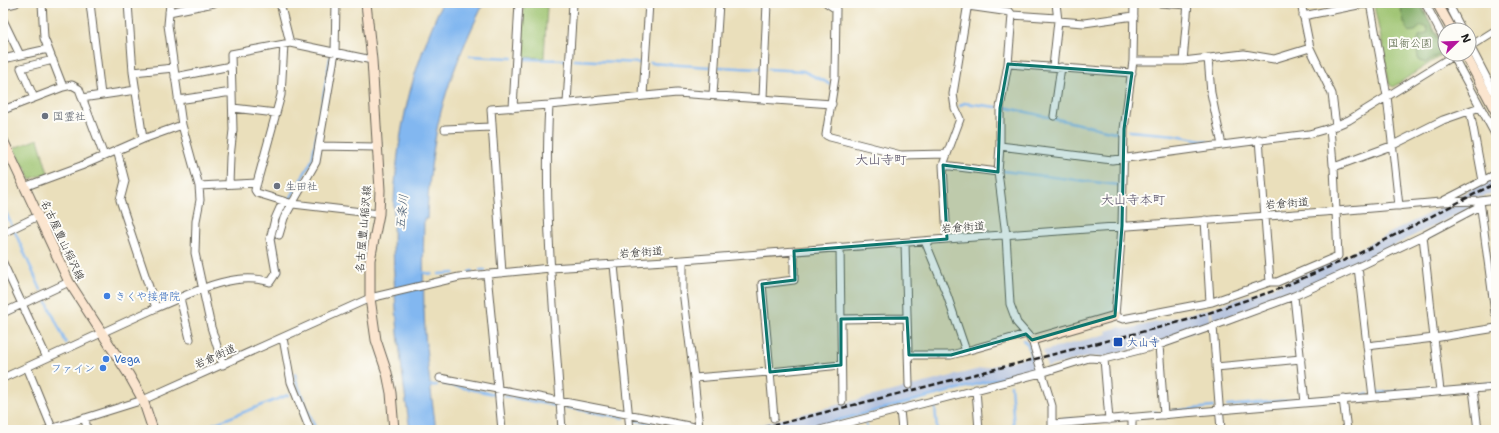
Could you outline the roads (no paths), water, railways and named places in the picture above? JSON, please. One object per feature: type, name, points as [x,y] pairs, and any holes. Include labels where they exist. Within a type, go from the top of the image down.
[{"type":"main road","name":"名古屋豊山稲沢線","points":[[366,3],[372,60],[380,190],[379,214],[370,260],[370,298],[376,340],[388,373],[392,393],[392,429]]},
{"type":"main road","points":[[1437,3],[1448,22]]},
{"type":"main road","points":[[1469,62],[1496,112]]},
{"type":"main road","name":"名古屋豊山稲沢線","points":[[3,140],[5,152],[24,187],[69,282],[144,400],[153,430]]},
{"type":"main road","points":[[1029,337],[1115,316]]},
{"type":"street","points":[[3,6],[16,3]]},
{"type":"street","points":[[42,3],[44,38],[63,87]]},
{"type":"street","points":[[90,3],[101,95]]},
{"type":"street","points":[[128,3],[133,72],[142,139]]},
{"type":"street","points":[[170,3],[168,25],[178,100],[182,125],[199,186],[200,200],[196,221],[195,252],[211,327],[223,365]]},
{"type":"street","points":[[169,12],[214,3]]},
{"type":"street","points":[[280,3],[287,44],[281,95],[255,190],[257,193],[293,204],[379,214]]},
{"type":"street","points":[[279,235],[284,218],[316,162],[332,52],[336,3]]},
{"type":"street","points":[[513,108],[519,3]]},
{"type":"street","points":[[567,103],[573,3]]},
{"type":"street","points":[[643,95],[649,3]]},
{"type":"street","points":[[713,95],[719,3]]},
{"type":"street","points":[[763,98],[768,3]]},
{"type":"street","points":[[827,3],[836,9],[835,78],[826,135],[901,155],[946,154]]},
{"type":"street","points":[[1053,67],[1057,20],[1056,3]]},
{"type":"street","points":[[1134,3],[1133,61],[1124,129],[1122,226],[1115,316],[1123,319],[1210,302],[1270,282],[1277,282],[1338,256],[1337,211],[1333,165],[1332,94],[1310,48],[1301,3]]},
{"type":"street","points":[[1160,3],[1188,4],[1183,60]]},
{"type":"street","points":[[1303,16],[1369,3],[1386,96],[1399,206]]},
{"type":"street","points":[[1425,3],[1437,26]]},
{"type":"street","points":[[1448,3],[1458,22]]},
{"type":"street","points":[[947,239],[942,165],[960,119],[955,108],[953,94],[968,5],[1010,12],[1012,15],[1084,23],[1134,16]]},
{"type":"street","points":[[1012,15],[1008,64],[1000,108],[998,172],[1006,235],[1010,304],[1017,322],[1029,337],[1052,406],[1052,427],[1164,415],[1496,387]]},
{"type":"street","points":[[3,20],[20,55]]},
{"type":"street","points":[[1477,41],[1496,30]]},
{"type":"street","points":[[229,184],[233,130],[231,54],[287,44],[372,60]]},
{"type":"street","points":[[1133,61],[1183,60],[1244,54],[1274,59],[1310,48]]},
{"type":"street","points":[[3,59],[48,49]]},
{"type":"street","points":[[1208,58],[1211,93],[1222,144]]},
{"type":"street","points":[[34,98],[21,68],[53,60]]},
{"type":"street","points":[[1477,60],[1496,96]]},
{"type":"street","points":[[1000,146],[1112,160],[1222,144],[1309,134],[1333,127],[1370,108],[1386,96],[1442,62]]},
{"type":"street","points":[[1457,62],[1496,136]]},
{"type":"street","points":[[1008,64],[1132,73]]},
{"type":"street","points":[[175,78],[231,66]]},
{"type":"street","points":[[133,72],[174,68]]},
{"type":"street","points":[[1054,116],[1062,68]]},
{"type":"street","points":[[3,110],[72,85],[79,89],[104,156]]},
{"type":"street","points":[[82,98],[136,90]]},
{"type":"street","points":[[178,100],[232,92]]},
{"type":"street","points":[[502,273],[491,127],[491,109],[676,93],[832,104]]},
{"type":"street","points":[[549,105],[547,145],[550,268],[562,430]]},
{"type":"street","points":[[233,108],[276,113]]},
{"type":"street","points":[[1334,167],[1392,146],[1443,120],[1480,108]]},
{"type":"street","points":[[1470,111],[1483,181]]},
{"type":"street","points":[[24,187],[82,166],[142,139],[182,125]]},
{"type":"street","points":[[445,129],[491,127]]},
{"type":"street","points":[[1259,140],[1270,282]]},
{"type":"street","points":[[319,146],[377,147]]},
{"type":"street","points":[[117,150],[125,181],[120,200],[156,308]]},
{"type":"street","points":[[942,165],[998,172]]},
{"type":"street","points":[[1441,202],[1496,174]]},
{"type":"street","points":[[199,186],[256,183]]},
{"type":"street","name":"岩倉街道","points":[[49,429],[144,400],[370,298],[459,277],[550,268],[683,260],[1441,202],[1480,204],[1496,199]]},
{"type":"street","points":[[3,378],[100,333],[203,288],[242,279],[259,278],[270,282],[276,273],[270,239],[275,219],[283,201]]},
{"type":"street","points":[[820,430],[832,429],[976,389],[1041,373],[1089,358],[1104,359],[1159,345],[1294,296],[1423,236],[1480,204],[1495,313]]},
{"type":"street","points":[[3,233],[38,216]]},
{"type":"street","points":[[1205,220],[1210,302]]},
{"type":"street","points":[[1423,236],[1440,391]]},
{"type":"street","points":[[924,241],[947,295],[966,351]]},
{"type":"street","points":[[905,243],[909,385]]},
{"type":"street","points":[[840,247],[842,401]]},
{"type":"street","points":[[774,418],[762,284],[794,280],[794,251]]},
{"type":"street","points":[[440,378],[699,428],[683,291],[683,260]]},
{"type":"street","points":[[3,263],[47,358]]},
{"type":"street","points":[[614,265],[630,430]]},
{"type":"street","points":[[1358,267],[1373,397]]},
{"type":"street","points":[[487,274],[502,430]]},
{"type":"street","points":[[3,313],[69,282]]},
{"type":"street","points":[[1294,296],[1305,403]]},
{"type":"street","points":[[180,298],[190,339]]},
{"type":"street","points":[[841,319],[907,318]]},
{"type":"street","points":[[1213,326],[1221,430]]},
{"type":"street","points":[[1367,346],[1434,338],[1496,328]]},
{"type":"street","points":[[908,355],[951,355],[1029,337]]},
{"type":"street","points":[[283,338],[291,382],[310,430]]},
{"type":"street","points":[[1159,345],[1164,415]]},
{"type":"street","points":[[1104,359],[1109,420]]},
{"type":"street","points":[[1216,367],[1301,359]]},
{"type":"street","points":[[694,378],[841,365]]},
{"type":"street","points":[[27,367],[49,429]]},
{"type":"street","points":[[976,389],[979,430]]},
{"type":"street","points":[[1473,389],[1478,430]]},
{"type":"street","points":[[1343,399],[1347,430]]},
{"type":"street","points":[[900,410],[902,430]]},
{"type":"street","points":[[85,418],[87,430]]},
{"type":"street","points":[[1132,418],[1132,430]]},
{"type":"water","name":"五条川","points":[[442,3],[484,3],[462,50],[444,101],[436,134],[429,187],[427,219],[424,219],[423,276],[425,333],[436,430],[410,430],[396,310],[393,228],[395,187],[399,147],[409,95],[421,55]]},
{"type":"waterway","points":[[290,199],[312,160],[331,53],[332,3]]},
{"type":"waterway","points":[[470,56],[512,58]]},
{"type":"waterway","points":[[521,59],[566,60]]},
{"type":"waterway","points":[[574,60],[642,63]]},
{"type":"waterway","points":[[650,63],[710,67]]},
{"type":"waterway","points":[[719,67],[760,69]]},
{"type":"waterway","points":[[768,69],[803,71],[830,84]]},
{"type":"waterway","points":[[960,106],[964,103],[997,107]]},
{"type":"waterway","points":[[1004,107],[1119,133]]},
{"type":"waterway","points":[[1129,131],[1176,135],[1207,141]]},
{"type":"waterway","points":[[1003,171],[1118,185]]},
{"type":"waterway","points":[[280,272],[274,238],[279,221],[287,204]]},
{"type":"waterway","points":[[3,206],[12,226]]},
{"type":"waterway","points":[[14,230],[41,290]]},
{"type":"waterway","points":[[480,270],[485,270]]},
{"type":"waterway","points":[[421,272],[432,274]]},
{"type":"waterway","points":[[439,274],[454,273]]},
{"type":"waterway","points":[[45,298],[66,343]]},
{"type":"waterway","points":[[1023,340],[1028,345],[1031,358]]},
{"type":"waterway","points":[[801,430],[1036,369]]},
{"type":"waterway","points":[[295,374],[297,383],[316,430]]},
{"type":"waterway","points":[[1479,384],[1496,383]]},
{"type":"waterway","points":[[444,384],[494,394]]},
{"type":"waterway","points":[[427,386],[437,385]]},
{"type":"waterway","points":[[1011,385],[1014,430]]},
{"type":"waterway","points":[[1445,387],[1459,386]]},
{"type":"waterway","points":[[1377,393],[1434,388]]},
{"type":"waterway","points":[[1311,399],[1368,394]]},
{"type":"waterway","points":[[198,430],[288,395]]},
{"type":"waterway","points":[[504,396],[557,406]]},
{"type":"waterway","points":[[1227,406],[1300,399]]},
{"type":"waterway","points":[[935,406],[937,430]]},
{"type":"waterway","points":[[565,407],[624,418]]},
{"type":"waterway","points":[[1172,411],[1213,407]]},
{"type":"waterway","points":[[1062,420],[1073,419]]},
{"type":"waterway","points":[[633,420],[682,430]]},
{"type":"waterway","points":[[866,424],[867,430]]},
{"type":"railway","points":[[755,430],[1191,319],[1276,290],[1354,256],[1496,183]]},
{"type":"place","name":"国霊社","points":[[45,116]]},
{"type":"place","name":"生田社","points":[[277,186]]},
{"type":"place","name":"きくや接骨院","points":[[107,296]]},
{"type":"place","name":"大山寺","points":[[1118,342]]},
{"type":"place","name":"Vega","points":[[106,359]]},
{"type":"place","name":"ファイン","points":[[103,368]]},
{"type":"district","name":"大山寺町","points":[[881,159]]},
{"type":"district","name":"大山寺本町","points":[[1133,199]]},
{"type":"park label","name":"国衙公園","points":[[1410,43]]}]
